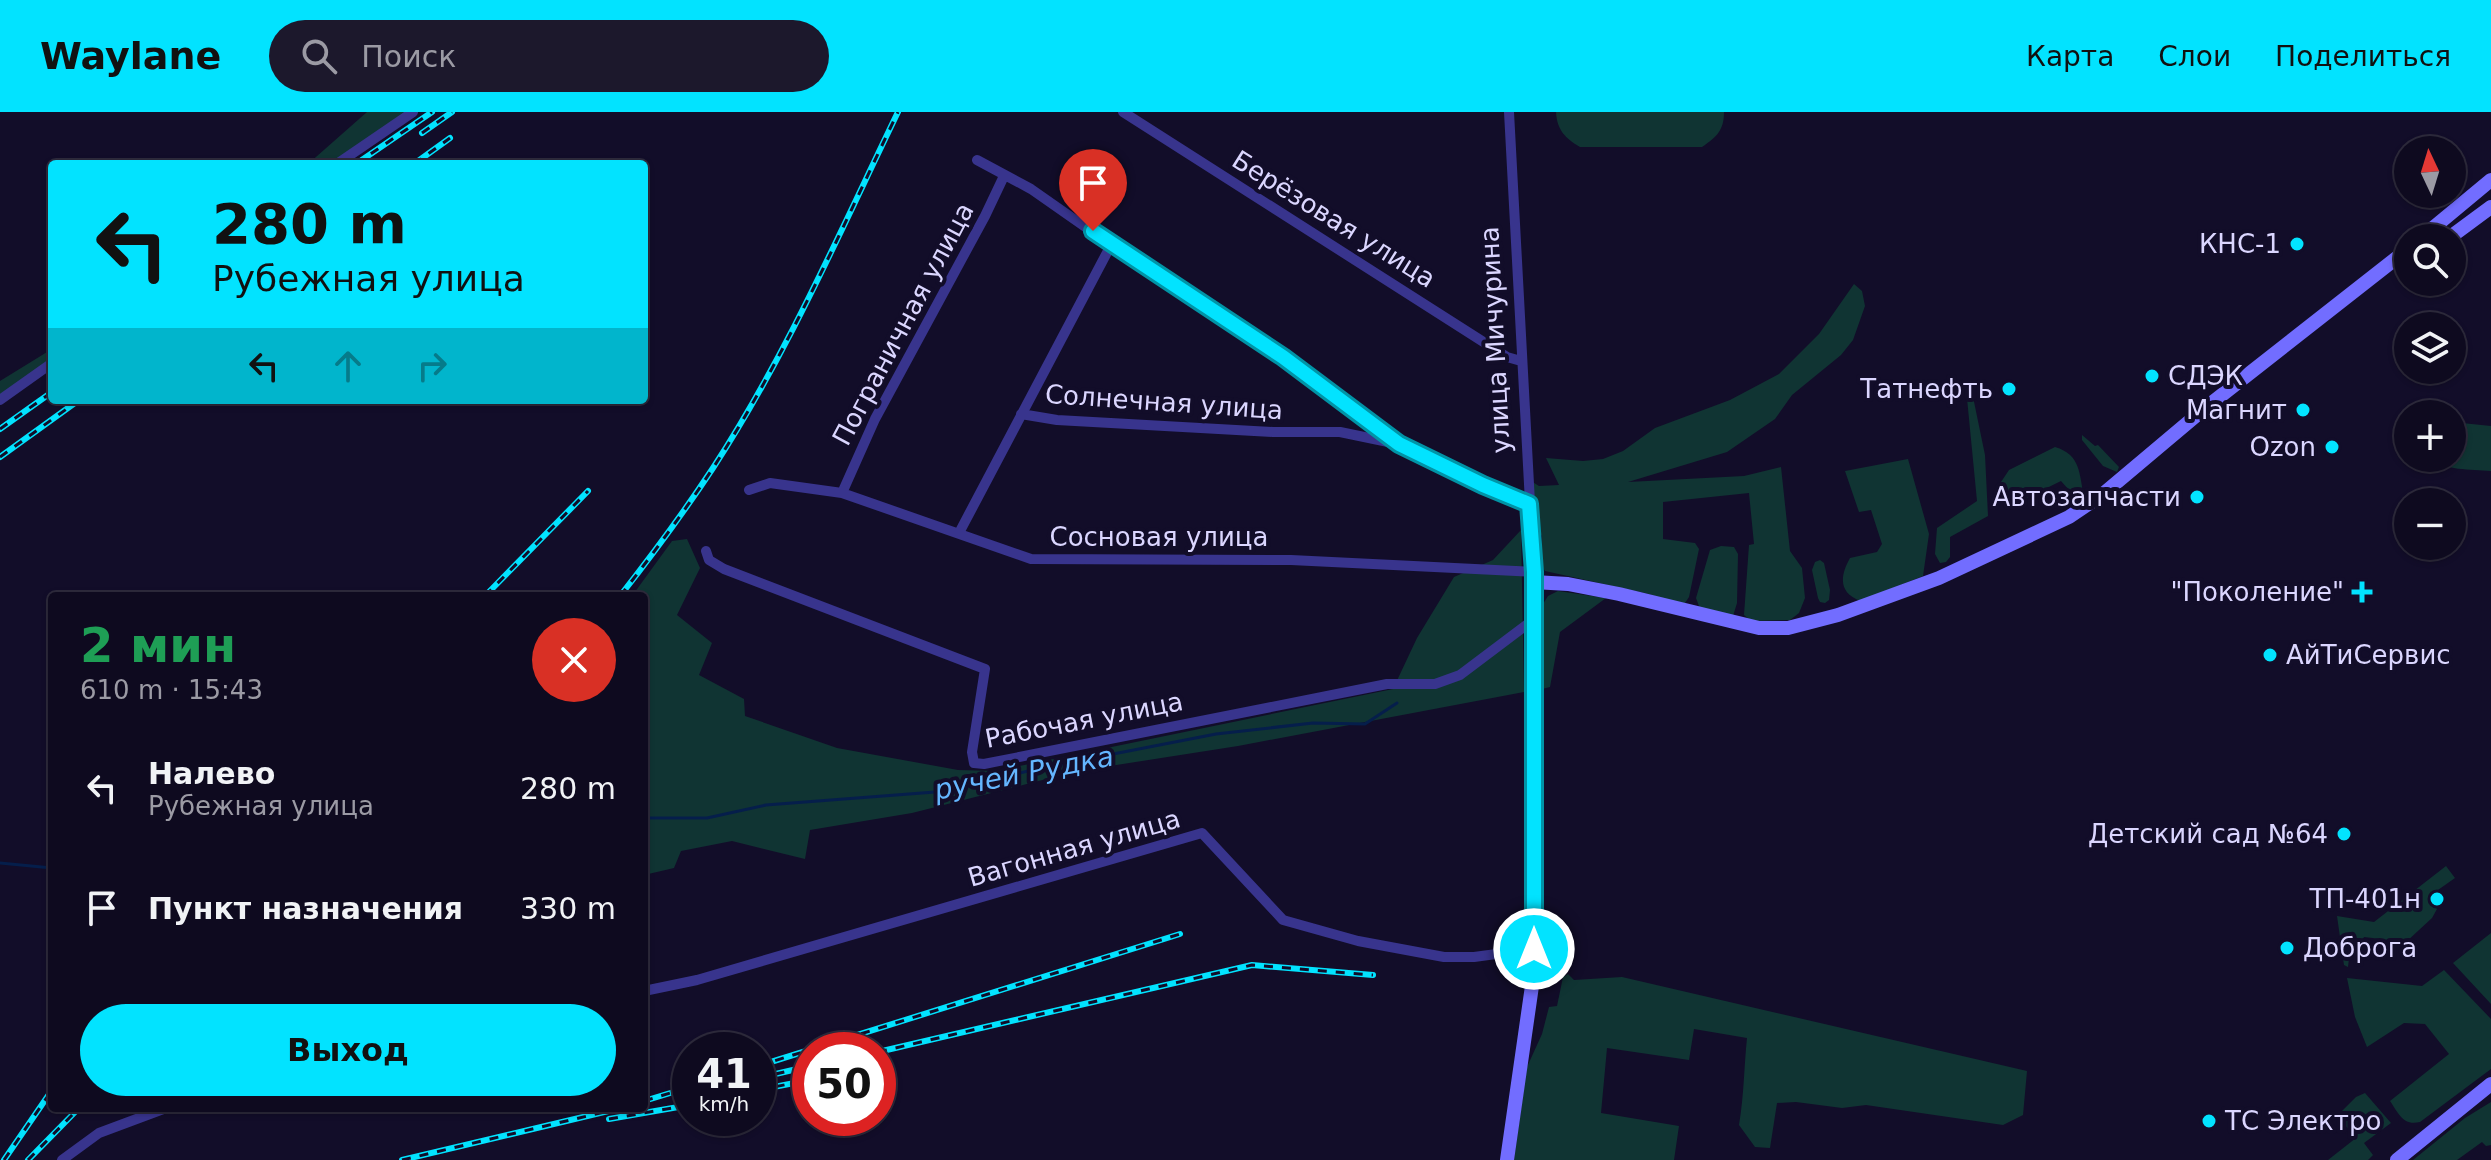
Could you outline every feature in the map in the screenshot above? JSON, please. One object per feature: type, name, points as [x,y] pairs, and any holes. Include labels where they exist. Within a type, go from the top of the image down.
[{"type":"main road","points":[[2438,224],[2491,180]]},
{"type":"main road","points":[[2466,225],[2491,207]]},
{"type":"main road","points":[[1534,577],[1759,628],[1788,628],[1843,614],[1939,578],[2069,517],[2103,494],[2216,399],[2394,260]]},
{"type":"main road","points":[[2381,271],[2394,266]]},
{"type":"main road","name":"улица Мичурина","points":[[1507,1160],[1534,972],[1534,577]]},
{"type":"main road","points":[[2397,1160],[2491,1084]]},
{"type":"street","points":[[343,160],[413,112]]},
{"type":"street","name":"Берёзовая улица","points":[[1123,112],[1507,357],[1521,361]]},
{"type":"street","name":"улица Мичурина","points":[[1509,112],[1534,577]]},
{"type":"street","points":[[977,160],[1031,189],[1283,357],[1399,444],[1529,504]]},
{"type":"street","name":"Пограничная улица","points":[[842,493],[875,419],[1004,176]]},
{"type":"street","points":[[959,533],[1111,245]]},
{"type":"street","points":[[0,400],[48,366]]},
{"type":"street","name":"Солнечная улица","points":[[1021,414],[1057,420],[1273,432],[1340,432],[1399,444]]},
{"type":"street","name":"Сосновая улица","points":[[749,490],[770,483],[842,493],[1031,559],[1291,560],[1534,577]]},
{"type":"street","name":"Рабочая улица","points":[[706,551],[709,560],[724,569],[985,669],[972,752],[974,763],[984,764],[1387,684],[1435,684],[1460,675],[1533,620]]},
{"type":"street","name":"Вагонная улица","points":[[648,990],[697,980],[1202,833],[1283,920],[1358,941],[1444,957],[1474,957],[1534,949]]},
{"type":"street","points":[[62,1160],[99,1133],[155,1112]]},
{"type":"green space","points":[[367,112],[418,112],[349,160],[313,160]]},
{"type":"green space","points":[[1556,112],[1724,112],[1719,132],[1702,147],[1580,147],[1563,133]]},
{"type":"green space","points":[[1854,284],[1862,291],[1865,306],[1853,340],[1841,355],[1792,395],[1775,419],[1727,452],[1628,482],[1744,476],[1781,467],[1790,551],[1802,568],[1805,598],[1799,613],[1790,620],[1751,621],[1744,615],[1749,545],[1754,544],[1749,493],[1663,502],[1663,539],[1695,543],[1699,549],[1685,603],[1545,571],[1542,566],[1542,536],[1534,526],[1531,481],[1539,486],[1559,485],[1546,458],[1603,459],[1623,451],[1655,428],[1730,400],[1779,374],[1819,334]]},
{"type":"green space","points":[[48,351],[48,361],[0,395],[0,381]]},
{"type":"green space","points":[[1966,388],[1972,392],[1985,455],[1988,516],[1950,537],[1950,557],[1940,563],[1935,554],[1937,528],[1977,501]]},
{"type":"green space","points":[[2466,423],[2491,426],[2491,471],[2466,469]]},
{"type":"green space","points":[[2082,435],[2095,446],[2098,445],[2119,467],[2117,472],[2103,466],[2082,440]]},
{"type":"green space","points":[[2055,447],[2070,455],[2077,466],[2084,497],[2082,501],[2061,481],[2006,508],[2001,482],[2009,470]]},
{"type":"green space","points":[[1908,459],[1929,534],[1923,576],[1861,601],[1845,589],[1843,577],[1847,565],[1850,558],[1877,552],[1882,544],[1871,510],[1859,512],[1845,471]]},
{"type":"green space","points":[[1521,530],[1524,692],[1238,746],[1078,771],[912,813],[810,830],[805,859],[732,841],[681,851],[674,868],[648,874],[648,592],[635,592],[672,541],[687,539],[700,568],[677,615],[712,643],[699,675],[744,699],[745,716],[837,748],[958,770],[995,771],[1393,689],[1417,638],[1454,577],[1493,560]]},
{"type":"green space","points":[[1721,546],[1734,547],[1738,554],[1737,603],[1733,616],[1700,609],[1696,598],[1710,550]]},
{"type":"green space","points":[[1820,560],[1824,563],[1830,590],[1829,600],[1825,603],[1818,598],[1812,570],[1815,562]]},
{"type":"green space","points":[[1558,591],[1606,598],[1560,632],[1550,687],[1538,690],[1543,604],[1548,596]]},
{"type":"green space","points":[[2446,866],[2455,878],[2428,897],[2437,909],[2432,918],[2406,942],[2364,937],[2357,959],[2349,958],[2348,967],[2344,965],[2337,916],[2374,922]]},
{"type":"green space","points":[[2491,933],[2491,1004],[2453,963]]},
{"type":"green space","points":[[2444,970],[2491,1019],[2491,1069],[2420,1122],[2409,1122],[2402,1118],[2390,1101],[2449,1054],[2425,1024],[2404,1023],[2367,1047],[2355,1017],[2347,978],[2422,986]]},
{"type":"green space","points":[[1568,974],[1574,980],[1622,977],[2027,1071],[2023,1115],[2003,1125],[1866,1105],[1842,1108],[1796,1102],[1777,1103],[1770,1148],[1755,1147],[1739,1125],[1747,1038],[1694,1029],[1689,1060],[1607,1048],[1601,1113],[1679,1126],[1674,1160],[1514,1160],[1527,1067],[1542,1034],[1549,1007],[1557,1006],[1563,977]]},
{"type":"green space","points":[[2365,1093],[2391,1123],[2364,1143],[2373,1155],[2368,1160],[2328,1160],[2356,1138],[2337,1116],[2356,1097]]},
{"type":"green space","points":[[2491,1102],[2491,1145],[2486,1146],[2482,1142],[2457,1160],[2413,1160],[2465,1118]]},
{"type":"waterway","name":"ручей Рудка","points":[[648,818],[707,818],[766,805],[948,791],[1036,769],[1216,734],[1313,723],[1365,724],[1397,703]]},
{"type":"waterway","name":"ручей Рудка","points":[[0,863],[48,868]]},
{"type":"railway","points":[[362,160],[432,112]]},
{"type":"railway","points":[[422,133],[452,112]]},
{"type":"railway","points":[[623,592],[702,484],[765,382],[898,112]]},
{"type":"railway","points":[[420,160],[450,138]]},
{"type":"railway","points":[[0,429],[48,395]]},
{"type":"railway","points":[[0,457],[73,404]]},
{"type":"railway","points":[[489,592],[588,491]]},
{"type":"railway","points":[[776,1060],[1180,934]]},
{"type":"railway","points":[[896,1048],[1252,965],[1373,975]]},
{"type":"railway","points":[[776,1074],[792,1070]]},
{"type":"railway","points":[[776,1087],[792,1083]]},
{"type":"railway","points":[[648,1100],[672,1092]]},
{"type":"railway","points":[[4,1160],[48,1096]]},
{"type":"railway","points":[[609,1119],[672,1108]]},
{"type":"railway","points":[[28,1160],[75,1112]]},
{"type":"railway","points":[[402,1160],[604,1112]]},
{"type":"place","name":"КНС-1","points":[[2297,244]]},
{"type":"place","name":"СДЭК","points":[[2152,376]]},
{"type":"place","name":"Татнефть","points":[[2009,389]]},
{"type":"place","name":"Магнит","points":[[2303,410]]},
{"type":"place","name":"Ozon","points":[[2332,447]]},
{"type":"place","name":"Автозапчасти","points":[[2197,497]]},
{"type":"place","name":"\"Поколение\"","points":[[2362,592]]},
{"type":"place","name":"АйТиСервис","points":[[2270,655]]},
{"type":"place","name":"Детский сад №64","points":[[2344,834]]},
{"type":"place","name":"ТП-401н","points":[[2437,899]]},
{"type":"place","name":"Доброга","points":[[2287,948]]},
{"type":"place","name":"ТС Электро","points":[[2209,1121]]},
{"type":"route","points":[[1093,231],[1283,357],[1399,444],[1529,504],[1534,572],[1534,949]]}]
